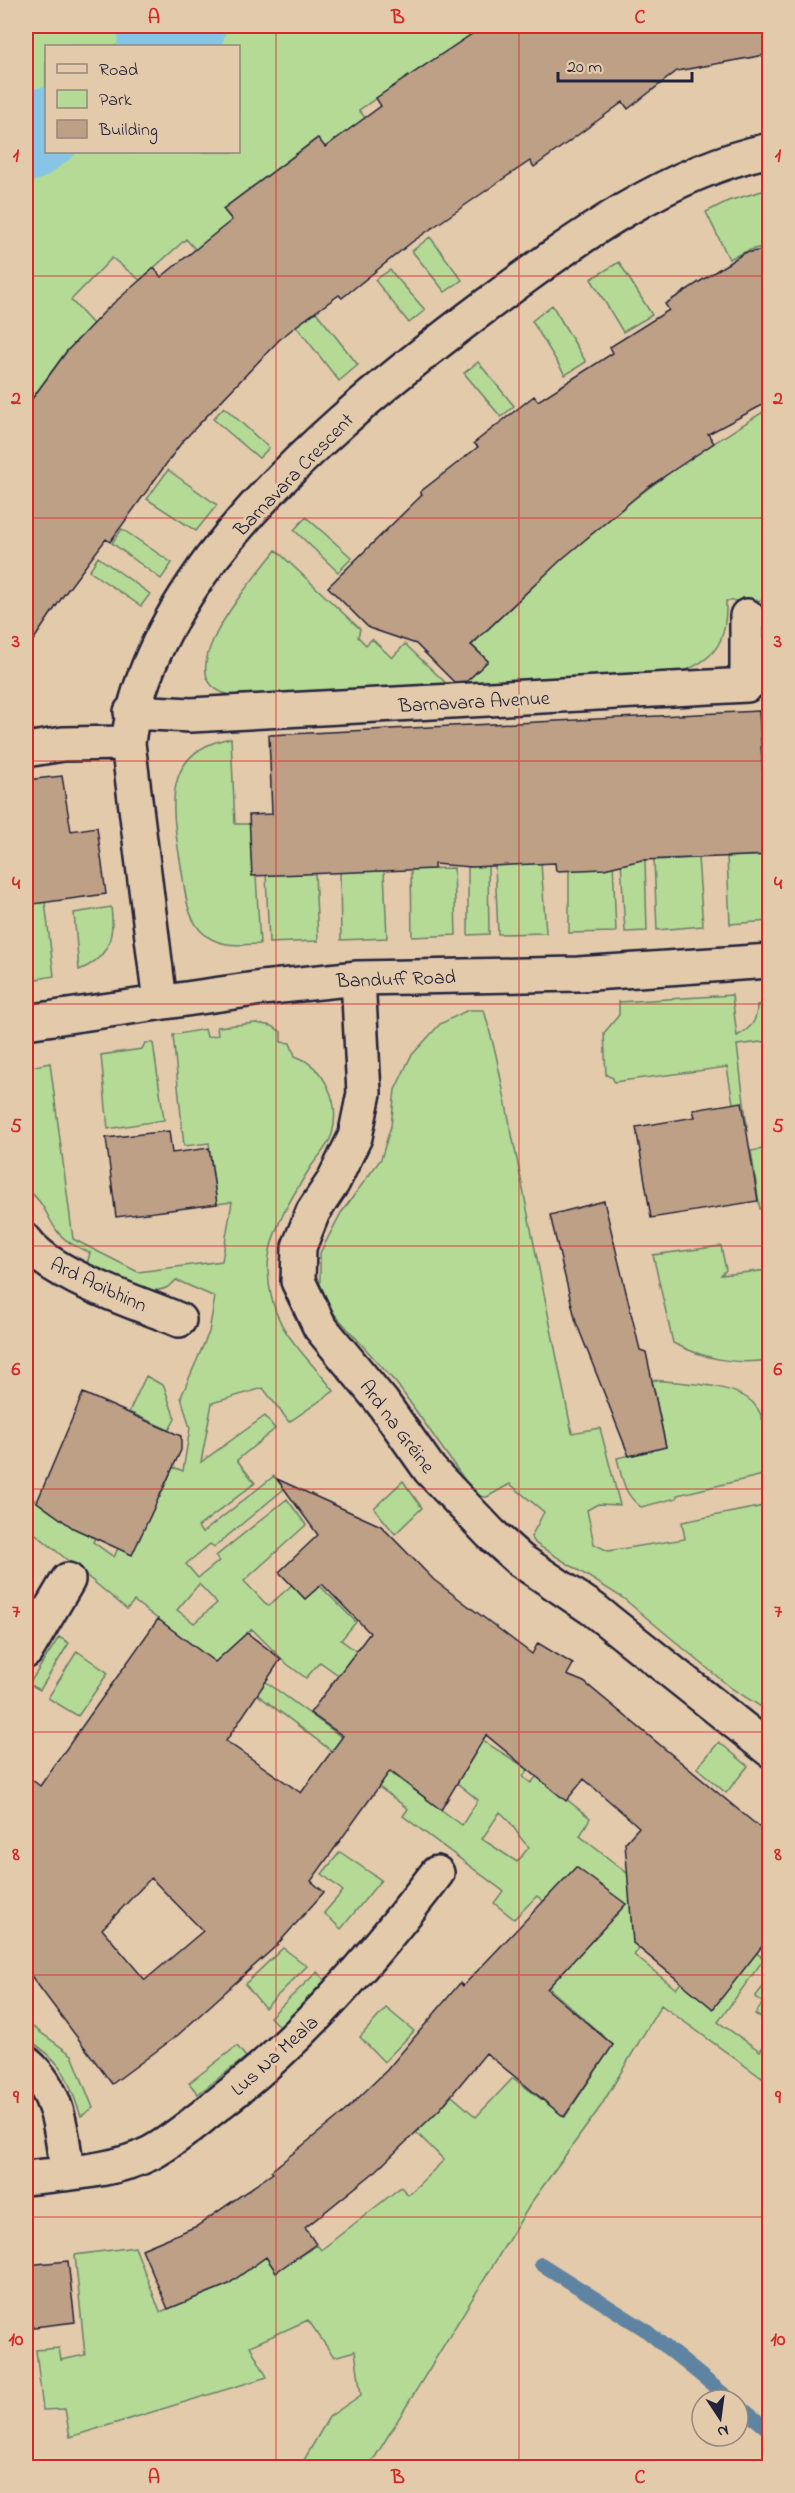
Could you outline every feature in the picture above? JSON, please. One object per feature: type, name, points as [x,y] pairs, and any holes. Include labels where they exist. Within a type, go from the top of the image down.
[{"type":"street","name":"Barnavara Crescent","points":[[160,1002],[130,728],[149,663],[175,614],[212,559],[271,491],[340,422],[451,332],[549,259],[644,199],[704,171],[770,150]]},
{"type":"street","name":"Barnavara Avenue","points":[[130,728],[191,715],[747,685],[747,616]]},
{"type":"street","points":[[26,750],[130,728]]},
{"type":"street","name":"Banduff Road","points":[[26,1022],[262,988],[358,978],[578,974],[770,961]]},
{"type":"street","name":"Ard na Gréine","points":[[358,978],[364,1093],[355,1137],[333,1182],[313,1212],[299,1247],[298,1281],[320,1327],[382,1402],[430,1470],[491,1534],[520,1560],[593,1609],[770,1750]]},
{"type":"street","name":"Ard Aoibhinn","points":[[26,1241],[46,1261],[68,1273],[179,1320]]},
{"type":"street","points":[[26,1652],[68,1580]]},
{"type":"street","name":"Lus Na Meala","points":[[26,2178],[118,2165],[150,2153],[237,2090],[302,2033],[398,1924],[437,1873]]},
{"type":"street","points":[[26,2063],[41,2076],[52,2095],[61,2126],[67,2173]]},
{"type":"green space","points":[[26,26],[484,26],[359,110],[372,127],[340,165],[317,138],[223,209],[268,265],[232,290],[186,239],[140,280],[112,258],[71,300],[93,324],[65,353],[26,407]]},
{"type":"green space","points":[[769,189],[769,245],[729,259],[706,212],[728,201]]},
{"type":"green space","points":[[430,237],[462,280],[445,292],[412,251]]},
{"type":"green space","points":[[619,262],[652,315],[623,332],[591,279]]},
{"type":"green space","points":[[390,270],[425,310],[409,323],[375,280]]},
{"type":"green space","points":[[552,305],[586,362],[565,375],[532,321]]},
{"type":"green space","points":[[316,312],[358,365],[339,381],[296,326]]},
{"type":"green space","points":[[478,362],[514,406],[501,417],[464,373]]},
{"type":"green space","points":[[224,407],[269,448],[259,458],[213,419]]},
{"type":"green space","points":[[769,408],[769,600],[726,601],[724,628],[710,656],[690,669],[676,674],[466,684],[465,672],[471,677],[488,661],[472,645],[560,560],[634,499],[684,462]]},
{"type":"green space","points":[[168,470],[217,505],[196,531],[147,499]]},
{"type":"green space","points":[[306,517],[352,558],[338,572],[294,530]]},
{"type":"green space","points":[[122,529],[172,563],[161,579],[112,543]]},
{"type":"green space","points":[[276,550],[360,629],[358,637],[366,645],[372,639],[392,658],[405,644],[448,685],[231,695],[212,686],[206,670],[209,650],[235,604]]},
{"type":"green space","points":[[98,557],[150,594],[141,606],[89,571]]},
{"type":"green space","points":[[231,738],[235,824],[250,824],[252,875],[256,876],[260,944],[220,943],[206,936],[195,923],[188,908],[175,825],[176,786],[181,770],[192,756],[208,745]]},
{"type":"green space","points":[[769,855],[769,921],[730,924],[727,857]]},
{"type":"green space","points":[[698,858],[703,926],[657,930],[654,860]]},
{"type":"green space","points":[[621,860],[645,860],[647,931],[625,932]]},
{"type":"green space","points":[[613,861],[616,932],[569,933],[569,870]]},
{"type":"green space","points":[[541,863],[546,933],[498,934],[495,865]]},
{"type":"green space","points":[[488,865],[489,934],[468,935],[468,867]]},
{"type":"green space","points":[[454,868],[456,935],[412,937],[411,869]]},
{"type":"green space","points":[[384,870],[387,938],[341,940],[340,872]]},
{"type":"green space","points":[[315,873],[318,941],[269,943],[266,875]]},
{"type":"green space","points":[[45,902],[54,976],[26,981],[26,905]]},
{"type":"green space","points":[[111,907],[112,927],[108,945],[97,959],[79,970],[74,913]]},
{"type":"green space","points":[[732,995],[737,1036],[752,1024],[756,1016],[757,1005],[769,1004],[769,1041],[737,1045],[747,1127],[737,1127],[727,1067],[614,1082],[613,1078],[606,1075],[604,1033],[619,1015],[619,1002]]},
{"type":"green space","points":[[468,1010],[484,1010],[496,1055],[572,1433],[600,1428],[620,1505],[598,1504],[587,1510],[594,1544],[608,1551],[685,1539],[682,1522],[769,1505],[769,1712],[731,1688],[623,1598],[536,1544],[531,1537],[544,1512],[510,1484],[487,1497],[476,1496],[397,1384],[329,1308],[320,1284],[320,1253],[341,1213],[381,1159],[391,1126],[395,1090],[411,1056],[440,1024]]},
{"type":"green space","points":[[256,1023],[272,1026],[281,1032],[281,1042],[290,1043],[295,1056],[315,1068],[322,1077],[332,1099],[334,1122],[331,1138],[305,1176],[283,1215],[272,1243],[268,1270],[274,1308],[281,1323],[334,1391],[289,1422],[263,1388],[212,1403],[201,1462],[265,1416],[275,1429],[237,1460],[255,1483],[198,1527],[202,1533],[274,1476],[284,1489],[214,1547],[210,1544],[186,1564],[198,1578],[219,1561],[216,1556],[287,1499],[306,1525],[244,1581],[268,1606],[292,1585],[305,1599],[320,1586],[356,1622],[341,1640],[364,1657],[344,1679],[320,1662],[306,1678],[287,1664],[252,1629],[235,1645],[258,1676],[462,1825],[478,1800],[457,1783],[443,1716],[528,1769],[523,1777],[531,1783],[537,1776],[590,1818],[580,1836],[632,1877],[660,1923],[634,1955],[676,1989],[723,1926],[764,1959],[718,2022],[760,2051],[769,2039],[769,2083],[661,2005],[601,2106],[533,2200],[369,2467],[300,2467],[329,2417],[361,2395],[355,2351],[334,2357],[308,2320],[250,2346],[267,2377],[70,2437],[65,2409],[43,2410],[36,2350],[59,2348],[61,2360],[85,2355],[75,2255],[135,2247],[160,2312],[219,2288],[266,2257],[276,2271],[317,2245],[321,2250],[401,2187],[408,2195],[444,2160],[416,2132],[452,2096],[476,2117],[513,2078],[565,2117],[613,2045],[548,1987],[575,1926],[537,1896],[514,1919],[494,1903],[503,1891],[403,1816],[408,1809],[134,1601],[127,1609],[26,1526],[29,1517],[26,1514],[26,1494],[52,1513],[63,1493],[121,1481],[160,1497],[173,1467],[183,1471],[190,1428],[181,1397],[209,1332],[215,1297],[176,1280],[167,1288],[157,1290],[145,1290],[120,1281],[87,1264],[90,1253],[60,1235],[40,1203],[26,1189],[26,1068],[50,1063],[73,1239],[138,1272],[222,1261],[232,1202],[217,1204],[209,1143],[184,1146],[173,1035],[205,1029],[207,1037],[218,1035],[217,1027]],"holes":[[[89,1513],[131,1520],[114,1557],[93,1542],[95,1538],[80,1531]],[[199,1584],[217,1603],[194,1623],[177,1610]],[[500,1812],[529,1847],[517,1862],[482,1839]]]},
{"type":"green space","points":[[145,1043],[153,1043],[164,1120],[108,1129],[101,1055],[142,1049]]},
{"type":"green space","points":[[769,1148],[769,1208],[760,1209],[751,1151]]},
{"type":"green space","points":[[769,1229],[769,1270],[763,1230]]},
{"type":"green space","points":[[721,1246],[726,1270],[721,1275],[769,1270],[769,1360],[744,1362],[708,1357],[673,1343],[653,1255]]},
{"type":"green space","points":[[146,1376],[164,1386],[175,1419],[169,1430],[129,1412]]},
{"type":"green space","points":[[652,1380],[721,1388],[746,1397],[759,1410],[765,1426],[769,1467],[763,1475],[677,1495],[677,1498],[641,1507],[635,1502],[624,1486],[617,1458],[666,1447]]},
{"type":"green space","points":[[403,1481],[422,1508],[395,1534],[374,1508]]},
{"type":"green space","points":[[59,1637],[69,1643],[40,1690],[29,1684]]},
{"type":"green space","points":[[77,1651],[108,1673],[78,1716],[48,1698]]},
{"type":"green space","points":[[719,1742],[748,1766],[726,1793],[697,1768]]},
{"type":"green space","points":[[340,1852],[381,1880],[341,1929],[324,1913],[343,1891],[322,1874]]},
{"type":"green space","points":[[283,1948],[307,1966],[265,2008],[245,1984]]},
{"type":"green space","points":[[317,1972],[327,1982],[280,2028],[270,2017]]},
{"type":"green space","points":[[769,1979],[769,2023],[755,2014],[763,2003],[755,1997]]},
{"type":"green space","points":[[386,2008],[414,2031],[384,2062],[360,2037]]},
{"type":"green space","points":[[26,2022],[72,2055],[93,2108],[81,2116],[72,2090],[57,2063],[26,2038]]},
{"type":"green space","points":[[237,2046],[246,2057],[198,2094],[189,2083]]},
{"type":"building","points":[[484,26],[770,26],[770,54],[677,71],[628,109],[623,102],[534,167],[530,161],[500,181],[412,242],[342,298],[339,295],[296,326],[279,340],[182,442],[110,542],[106,539],[63,596],[26,651],[26,407],[67,351],[108,308],[154,268],[161,277],[232,220],[223,209],[318,138],[325,147],[381,106],[376,98]]},
{"type":"building","points":[[770,249],[770,401],[708,434],[714,443],[647,488],[562,559],[471,645],[488,661],[467,681],[454,682],[416,644],[369,628],[328,587],[422,495],[420,492],[478,447],[474,443],[534,396],[538,401],[613,353],[610,347],[669,310],[665,304],[744,253]]},
{"type":"building","points":[[759,711],[764,793],[770,792],[770,855],[642,860],[604,869],[556,871],[555,863],[472,867],[434,864],[434,869],[252,876],[249,815],[272,814],[269,735]]},
{"type":"building","points":[[62,776],[71,831],[97,827],[106,894],[26,905],[26,832],[31,831],[26,780]]},
{"type":"building","points":[[742,1102],[758,1201],[651,1218],[636,1127],[695,1117],[693,1110]]},
{"type":"building","points":[[169,1131],[172,1153],[209,1148],[217,1204],[116,1217],[106,1138]]},
{"type":"building","points":[[604,1201],[640,1350],[646,1352],[666,1447],[629,1456],[576,1322],[550,1215]]},
{"type":"building","points":[[83,1393],[181,1436],[181,1450],[132,1555],[73,1528],[37,1502]]},
{"type":"building","points":[[277,1479],[381,1526],[434,1580],[532,1654],[538,1643],[573,1664],[567,1675],[584,1682],[770,1836],[770,1936],[713,2009],[633,1943],[625,1843],[639,1827],[584,1779],[566,1801],[486,1735],[441,1810],[390,1771],[311,1881],[324,1892],[276,1946],[178,2035],[112,2084],[26,1969],[26,1775],[40,1786],[158,1619],[215,1662],[247,1633],[281,1659],[226,1741],[301,1793],[343,1736],[310,1713],[370,1633],[322,1584],[305,1599],[279,1572],[318,1535]],"holes":[[[151,1878],[203,1931],[145,1980],[102,1929]]]},
{"type":"building","points":[[576,1867],[626,1904],[547,1989],[613,2045],[564,2117],[486,2053],[440,2109],[377,2170],[305,2228],[316,2244],[276,2272],[266,2257],[227,2285],[168,2309],[142,2249],[197,2226],[273,2173],[271,2171],[344,2112],[387,2070],[460,1983],[463,1986]]},
{"type":"building","points":[[68,2261],[75,2322],[26,2328],[26,2265]]},
{"type":"waterway","points":[[158,45],[186,26]]},
{"type":"waterway","points":[[26,142],[45,128]]},
{"type":"waterway","points":[[541,2264],[644,2329],[716,2388]]},
{"type":"waterway","points":[[750,2415],[770,2431]]}]
